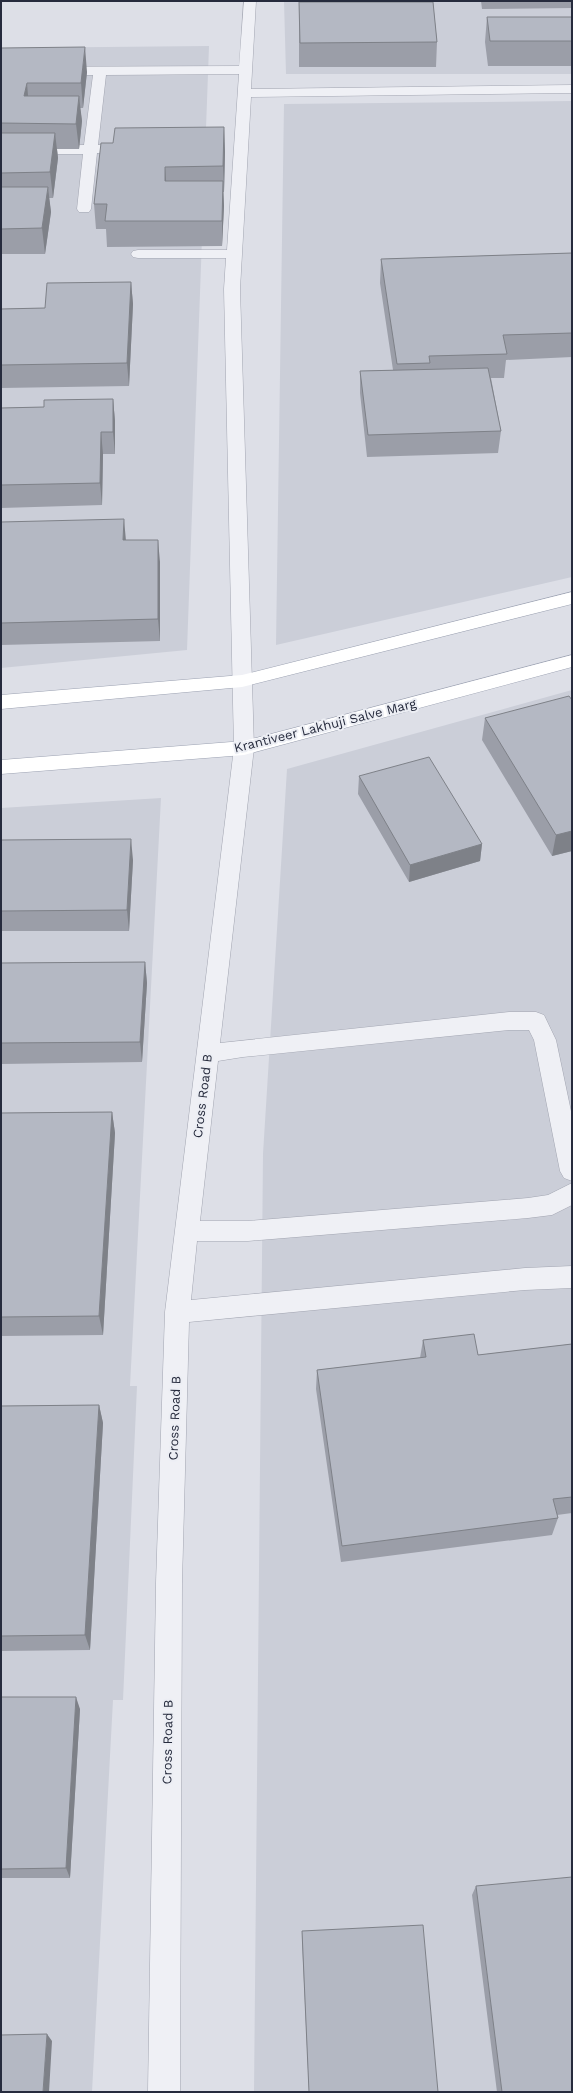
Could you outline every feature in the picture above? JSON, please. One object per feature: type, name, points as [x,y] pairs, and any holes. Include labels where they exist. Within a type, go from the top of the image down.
[{"type":"main road","points":[[1,702],[242,681],[572,598]]},
{"type":"main road","name":"Krantiveer Lakhuji Salve Marg","points":[[1,767],[244,748],[572,661]]},
{"type":"street","name":"Cross Road B","points":[[164,2092],[169,1583],[177,1312],[244,748],[232,289],[250,1]]},
{"type":"street","points":[[84,209],[100,70]]},
{"type":"street","points":[[1,71],[246,70]]},
{"type":"street","points":[[244,93],[572,89]]},
{"type":"street","points":[[1,150],[146,149]]},
{"type":"street","points":[[225,149],[241,149]]},
{"type":"street","points":[[138,254],[234,254]]},
{"type":"street","points":[[207,1054],[258,1046],[509,1021],[536,1020],[546,1040],[572,1171]]},
{"type":"street","points":[[186,1231],[248,1231],[528,1208],[552,1205],[572,1193]]},
{"type":"street","points":[[177,1312],[517,1280],[572,1277]]},
{"type":"shaded area","points":[[284,1],[572,1],[572,74],[286,74]]},
{"type":"shaded area","points":[[209,46],[187,650],[1,668],[1,48]]},
{"type":"shaded area","points":[[572,101],[572,577],[276,645],[284,104]]},
{"type":"shaded area","points":[[572,690],[572,2092],[254,2092],[263,1154],[287,769]]},
{"type":"shaded area","points":[[161,798],[130,1386],[137,1386],[123,1700],[113,1700],[92,2092],[1,2092],[1,808]]},
{"type":"building","points":[[299,2],[433,2],[437,42],[300,43]]},
{"type":"building","points":[[487,17],[572,17],[572,41],[490,41]]},
{"type":"building","points":[[85,47],[81,83],[27,83],[24,96],[79,96],[76,124],[1,123],[1,48]]},
{"type":"building","points":[[224,127],[223,166],[165,167],[165,181],[223,181],[222,221],[105,221],[107,204],[94,204],[101,143],[113,143],[115,128]]},
{"type":"building","points":[[1,133],[55,133],[50,172],[1,173]]},
{"type":"building","points":[[1,187],[48,187],[42,228],[1,229]]},
{"type":"building","points":[[572,253],[572,333],[503,335],[507,354],[429,356],[430,363],[397,364],[381,259]]},
{"type":"building","points":[[131,282],[127,363],[1,365],[1,309],[45,308],[47,283]]},
{"type":"building","points":[[488,368],[501,431],[368,435],[360,371]]},
{"type":"building","points":[[113,399],[113,432],[101,432],[100,483],[1,485],[1,408],[44,407],[44,400]]},
{"type":"building","points":[[124,519],[123,540],[158,540],[158,619],[1,623],[1,522]]},
{"type":"building","points":[[569,696],[572,700],[572,831],[556,835],[485,718]]},
{"type":"building","points":[[429,757],[482,844],[410,865],[359,776]]},
{"type":"building","points":[[131,839],[127,910],[1,911],[1,840]]},
{"type":"building","points":[[145,962],[140,1042],[1,1043],[1,963]]},
{"type":"building","points":[[112,1112],[99,1316],[1,1317],[1,1113]]},
{"type":"building","points":[[474,1334],[478,1355],[572,1344],[572,1497],[553,1499],[558,1518],[342,1546],[317,1370],[426,1357],[423,1340]]},
{"type":"building","points":[[99,1405],[85,1635],[1,1636],[1,1406]]},
{"type":"building","points":[[1,1697],[76,1697],[66,1868],[1,1869]]},
{"type":"building","points":[[572,1877],[572,2092],[502,2092],[476,1886]]},
{"type":"building","points":[[423,1925],[438,2092],[309,2092],[302,1931]]},
{"type":"building","points":[[47,2034],[43,2092],[1,2092],[1,2035]]}]
